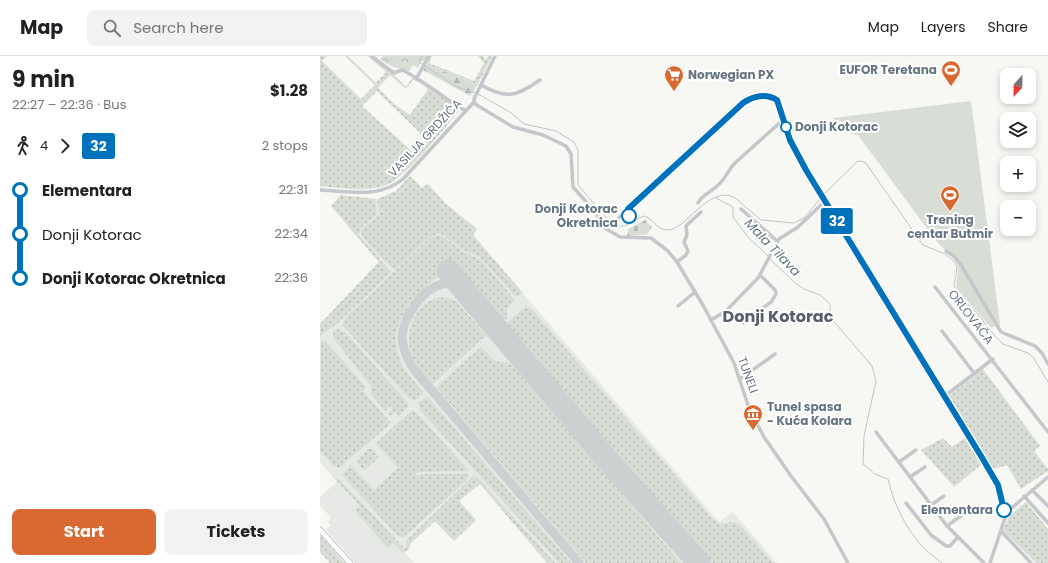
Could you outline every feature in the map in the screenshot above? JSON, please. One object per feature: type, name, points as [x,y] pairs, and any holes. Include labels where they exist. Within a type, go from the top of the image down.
[{"type":"main road","points":[[320,530],[350,563]]},
{"type":"street","points":[[371,56],[394,74],[402,70],[466,111]]},
{"type":"street","points":[[416,79],[429,56]]},
{"type":"street","points":[[495,56],[475,96],[474,102],[492,116],[513,127],[543,135],[566,146],[571,154],[572,187],[596,214],[605,228],[610,226],[749,98],[756,96],[775,99],[797,155],[998,485],[1003,506],[1007,512]]},
{"type":"street","points":[[481,86],[498,94],[512,95],[521,93],[540,80]]},
{"type":"street","name":"VASILJA GRDŽIĆA","points":[[320,190],[368,193],[389,189],[403,179],[474,102]]},
{"type":"street","points":[[698,203],[722,182],[735,163],[784,119]]},
{"type":"street","points":[[710,320],[726,311],[760,275],[777,241],[784,235],[798,228],[824,200]]},
{"type":"street","points":[[740,209],[777,241]]},
{"type":"street","points":[[677,262],[686,256],[688,251],[684,242],[687,235],[686,226],[701,212]]},
{"type":"street","name":"TUNELI","points":[[605,228],[620,237],[652,238],[666,248],[677,262],[734,363],[750,411],[764,437],[791,476],[824,519],[848,563]]},
{"type":"street","points":[[946,251],[955,257],[961,265],[1001,332],[1034,346],[1042,353],[1048,364]]},
{"type":"street","points":[[743,323],[771,302],[776,294],[775,290],[760,275]]},
{"type":"street","name":"ORLOVAČA","points":[[935,287],[993,359],[1048,432]]},
{"type":"street","points":[[678,306],[695,292]]},
{"type":"street","points":[[942,331],[974,373]]},
{"type":"street","points":[[740,379],[775,354]]},
{"type":"street","name":"ORLOVAČA","points":[[945,396],[993,359]]},
{"type":"street","points":[[876,432],[947,526],[957,538],[984,563]]},
{"type":"street","points":[[899,462],[916,450]]},
{"type":"street","points":[[910,477],[925,467]]},
{"type":"street","points":[[990,563],[1007,512],[1048,477]]},
{"type":"street","points":[[1032,490],[1048,506]]},
{"type":"street","points":[[931,505],[944,496]]},
{"type":"street","points":[[1024,496],[1048,523]]},
{"type":"street","points":[[906,503],[931,535],[946,546],[950,546],[957,538]]},
{"type":"street","points":[[947,526],[962,515]]},
{"type":"street","points":[[1001,531],[1031,563]]},
{"type":"shaded area","points":[[410,176],[422,188],[428,184],[447,205],[477,229],[473,235],[719,522],[733,512],[777,563],[547,563],[480,484],[459,501],[476,520],[454,541],[435,521],[410,544],[409,549],[404,552],[414,563],[355,563],[326,530],[331,525],[328,522],[331,517],[320,506],[320,497],[337,482],[320,462],[320,324],[379,262],[331,206],[341,195],[366,200],[378,199],[396,191]]},
{"type":"green space","points":[[320,56],[327,56],[322,61],[361,99],[375,85],[345,56],[348,56],[376,83],[386,72],[368,56],[375,56],[406,87],[413,77],[460,109],[413,165],[392,182],[384,186],[368,189],[320,186]],"holes":[[[390,75],[406,89],[414,79],[428,89],[410,115],[394,104],[378,88]],[[377,91],[419,132],[426,143],[415,154],[362,106]]]},
{"type":"green space","points":[[383,56],[425,56],[418,68],[413,65],[409,71],[388,64],[380,59]]},
{"type":"green space","points":[[423,56],[432,56],[429,63],[474,81],[484,63],[478,56],[483,56],[486,60],[488,56],[492,56],[478,84],[429,66],[421,59]]},
{"type":"green space","points":[[427,64],[478,84],[470,96],[423,70]]},
{"type":"green space","name":"Trening centar Butmir","points":[[971,101],[1000,324],[991,328],[958,290],[956,284],[958,268],[955,261],[937,242],[858,135],[844,132],[833,118]]},
{"type":"green space","points":[[410,176],[422,188],[428,184],[447,205],[477,229],[473,235],[523,293],[516,297],[480,257],[463,250],[440,233],[430,237],[395,270],[384,261],[362,236],[361,230],[379,214],[378,199],[396,191]]},
{"type":"green space","points":[[341,195],[375,199],[377,214],[361,228],[359,235],[391,272],[339,322],[320,336],[320,324],[379,262],[331,206]]},
{"type":"green space","points":[[645,220],[652,227],[647,234],[627,236],[628,229]]},
{"type":"green space","points":[[437,235],[442,236],[461,250],[481,260],[515,300],[506,312],[508,318],[504,322],[454,263],[415,298],[405,311],[398,325],[396,340],[399,356],[408,374],[424,393],[415,401],[409,398],[342,325],[346,317],[429,239]]},
{"type":"green space","points":[[440,297],[452,299],[457,302],[486,335],[433,384],[420,370],[414,360],[409,341],[412,322],[416,314],[422,306]]},
{"type":"green space","points":[[526,306],[530,307],[712,518],[720,524],[732,522],[739,524],[773,563],[711,563],[506,324]]},
{"type":"green space","points":[[339,329],[346,333],[408,403],[408,407],[399,416],[395,412],[390,416],[388,414],[393,409],[390,406],[385,411],[371,394],[371,386],[334,339],[333,331]]},
{"type":"green space","points":[[321,340],[326,342],[366,387],[363,391],[390,422],[389,425],[339,468],[333,465],[320,451]]},
{"type":"green space","points":[[481,347],[495,361],[510,363],[681,563],[586,563],[436,387]]},
{"type":"green space","points":[[983,369],[1040,446],[1034,451],[1048,469],[1048,471],[1021,489],[1007,465],[985,472],[982,464],[954,487],[921,450],[943,438],[952,447],[972,433],[948,397]]},
{"type":"green space","points":[[427,396],[571,563],[559,563],[420,410],[418,403]]},
{"type":"green space","points":[[412,410],[416,412],[469,471],[420,472],[415,474],[416,476],[422,474],[469,474],[466,481],[403,538],[396,534],[344,477],[343,474],[351,465],[374,490],[398,468],[376,443]]},
{"type":"green space","points":[[368,449],[373,449],[379,457],[365,470],[362,469],[357,461]]},
{"type":"green space","points":[[473,476],[478,478],[555,563],[547,563],[480,484],[459,501],[476,520],[454,541],[435,521],[410,544],[409,549],[403,553],[393,543],[388,548],[355,511],[360,506],[335,479],[339,479],[404,548],[407,540]]},
{"type":"green space","points":[[1026,502],[1048,529],[1048,563],[1036,563],[1003,530],[1010,515]]},
{"type":"green space","points":[[320,535],[345,563],[330,563],[320,552]]},
{"type":"waterway","points":[[422,56],[419,62],[457,87],[476,93]]},
{"type":"waterway","points":[[478,94],[510,112],[524,124],[556,131],[574,142],[578,150],[578,185],[611,223]]},
{"type":"waterway","points":[[823,195],[858,161],[865,162],[923,245],[945,254],[955,262],[957,269],[954,285],[958,295],[975,311],[1003,344],[1028,353],[1033,357],[1048,382]]},
{"type":"waterway","name":"Mala Tilava","points":[[614,224],[619,226],[627,225],[645,216],[658,227],[668,230],[675,228],[706,203],[724,195],[734,197],[761,220],[794,223],[804,218],[821,198]]},
{"type":"waterway","name":"Mala Tilava","points":[[716,198],[733,207],[733,217],[748,237],[768,256]]},
{"type":"waterway","name":"Mala Tilava","points":[[770,259],[795,283],[804,289],[820,295],[830,304],[830,317],[872,366],[876,381],[864,436],[863,464],[875,474],[888,479],[896,505],[915,538],[942,563]]},
{"type":"taxiway","points":[[466,291],[452,284],[443,284],[428,291],[415,305],[406,322],[402,338],[404,349],[412,367],[579,563]]},
{"type":"taxiway","points":[[686,548],[694,563]]},
{"type":"runway","points":[[448,271],[611,464],[699,563]]},
{"type":"bus line","name":"32","points":[[629,216],[628,209],[749,98],[766,96],[777,100],[790,140],[797,155],[929,369],[998,485],[1004,510]]},
{"type":"place","name":"EUFOR Teretana","points":[[951,87]]},
{"type":"place","name":"Norwegian PX","points":[[674,92]]},
{"type":"place","name":"Donji Kotorac","points":[[786,127]]},
{"type":"place","name":"Trening centar Butmir","points":[[950,212]]},
{"type":"place","name":"Donji Kotorac Okretnica","points":[[629,216]]},
{"type":"place","name":"Tunel spasa - Kuća Kolara","points":[[753,431]]},
{"type":"place","name":"Elementara","points":[[1004,510]]},
{"type":"district","name":"Donji Kotorac","points":[[778,316]]}]
